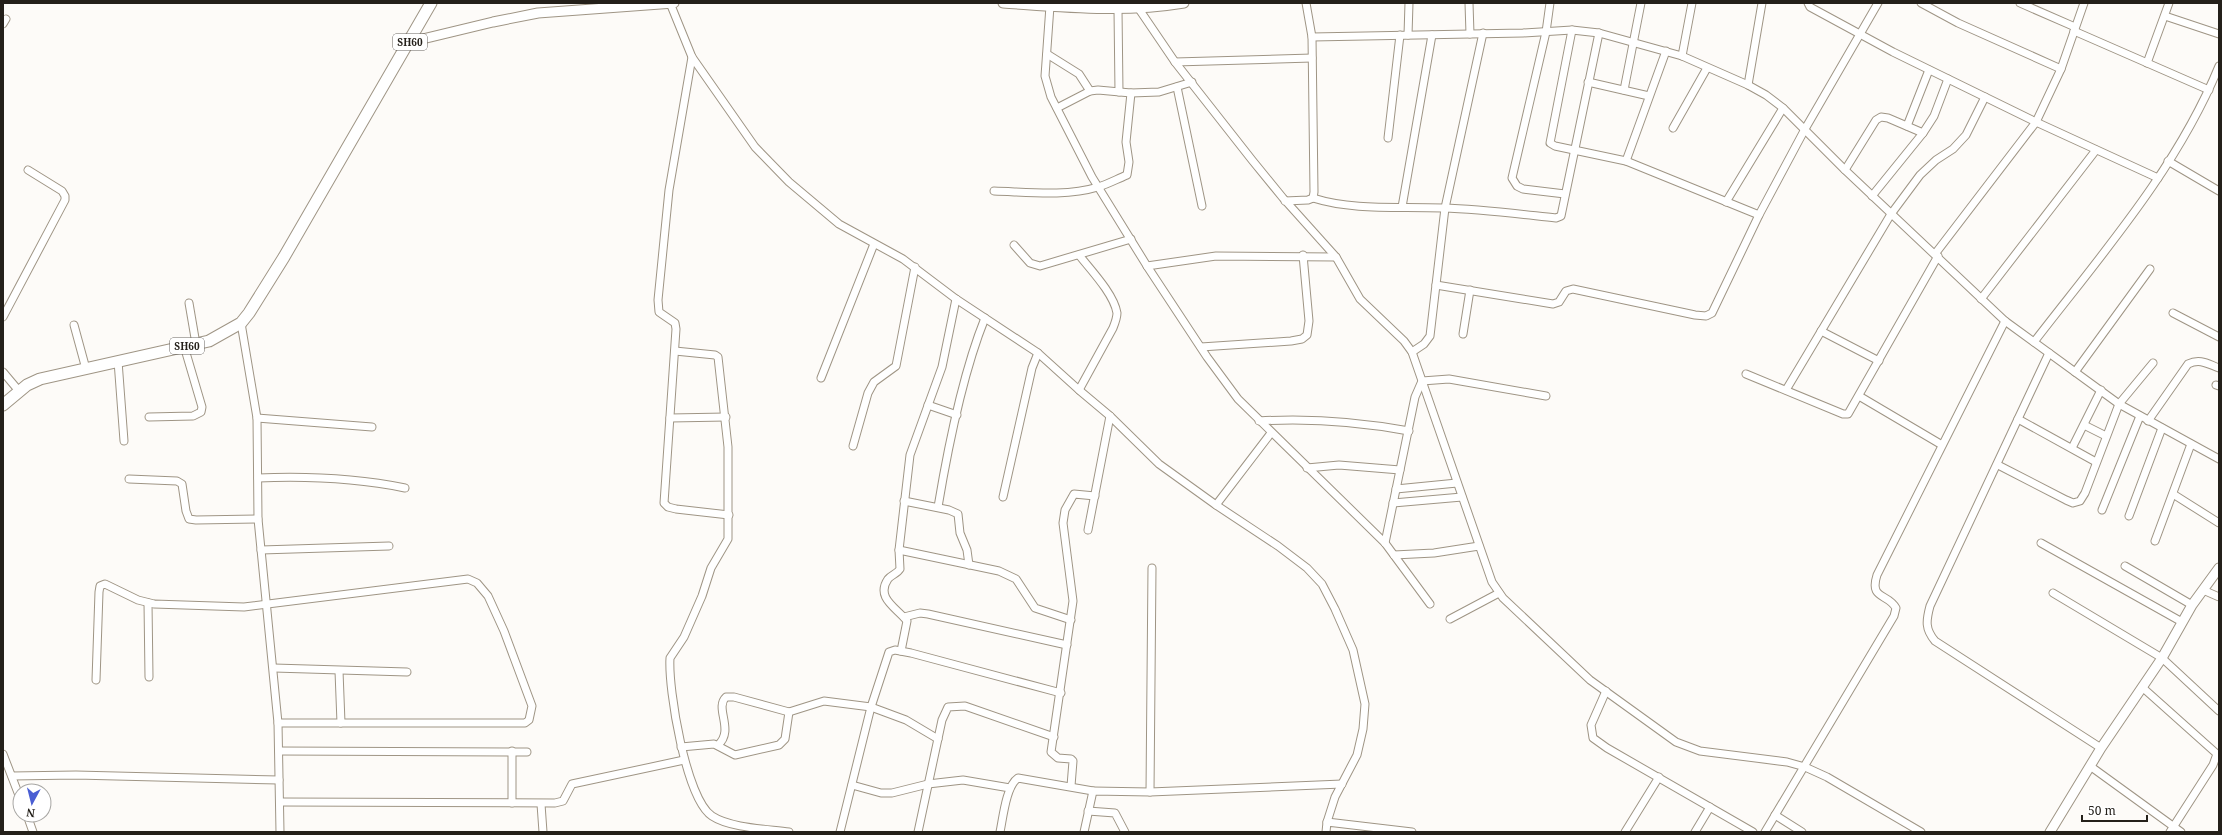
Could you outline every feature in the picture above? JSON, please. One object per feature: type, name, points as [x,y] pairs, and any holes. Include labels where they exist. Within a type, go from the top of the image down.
[{"type":"main road","name":"SH60","points":[[3,405],[19,391],[40,379],[196,344],[222,334],[241,323],[249,313],[315,203],[371,105],[410,42],[431,3]]},
{"type":"street","points":[[670,3],[692,57],[764,157],[839,224],[915,267],[956,299],[1038,353],[1110,416],[1159,464],[1307,568],[1322,584],[1353,650],[1365,704],[1363,730],[1357,755],[1331,808],[1326,832]]},
{"type":"street","points":[[410,42],[493,22],[538,14],[674,3]]},
{"type":"street","points":[[1003,3],[1118,10],[1139,9],[1184,3]]},
{"type":"street","points":[[1306,3],[1312,37],[1313,198]]},
{"type":"street","points":[[1408,3],[1408,35]]},
{"type":"street","points":[[1468,3],[1470,34]]},
{"type":"street","points":[[1550,3],[1546,32],[1512,178],[1517,186],[1523,189],[1565,194]]},
{"type":"street","points":[[1624,90],[1641,3]]},
{"type":"street","points":[[1682,56],[1692,3]]},
{"type":"street","points":[[1748,85],[1762,3]]},
{"type":"street","points":[[1808,3],[1810,7],[1861,36],[2036,122],[2158,178]]},
{"type":"street","points":[[1436,285],[1554,304],[1559,302],[1566,291],[1573,289],[1706,316],[1712,313],[1718,305],[1759,215],[1805,129],[1861,36],[1878,3]]},
{"type":"street","points":[[1921,3],[1958,23],[2061,69]]},
{"type":"street","points":[[2020,3],[2209,90]]},
{"type":"street","points":[[1746,374],[1843,414],[1848,414],[1879,362],[1936,255],[2036,122],[2061,69],[2084,3]]},
{"type":"street","points":[[2147,62],[2169,3]]},
{"type":"street","points":[[1050,6],[1045,76],[1057,108],[1098,187],[1147,266],[1238,399],[1385,543],[1430,604]]},
{"type":"street","points":[[1139,9],[1175,62],[1285,200],[1336,257],[1360,299],[1404,341],[1412,352],[1492,582],[1499,593],[1590,680],[1676,742],[1700,751],[1787,762],[1805,767],[1827,777],[1921,832]]},
{"type":"street","points":[[1118,10],[1119,92]]},
{"type":"street","points":[[2165,16],[2219,34]]},
{"type":"street","points":[[1312,37],[1546,32],[1572,30],[1599,33],[1682,56],[1748,85],[1766,95],[1783,108],[1872,196],[2005,321],[2119,404],[2219,459]]},
{"type":"street","points":[[1572,30],[1550,143],[1554,146],[1626,161],[1759,215]]},
{"type":"street","points":[[1412,352],[1424,344],[1430,336],[1445,208],[1484,33]]},
{"type":"street","points":[[1285,200],[1313,198],[1331,203],[1445,208],[1556,218],[1562,213],[1599,33]]},
{"type":"street","points":[[1388,138],[1400,35]]},
{"type":"street","points":[[1402,207],[1432,35]]},
{"type":"street","points":[[1626,161],[1666,52]]},
{"type":"street","points":[[1047,54],[1079,74],[1090,92]]},
{"type":"street","points":[[692,57],[668,190],[658,300],[659,312],[675,323],[675,351],[664,503],[668,507],[676,509],[729,515]]},
{"type":"street","points":[[1175,62],[1312,58]]},
{"type":"street","points":[[2034,342],[2127,222],[2158,178],[2209,90],[2219,66]]},
{"type":"street","points":[[1673,128],[1707,68]]},
{"type":"street","points":[[1907,126],[1930,70]]},
{"type":"street","points":[[1872,196],[1923,133],[1934,116],[1948,79]]},
{"type":"street","points":[[1057,108],[1090,92],[1159,92],[1192,82]]},
{"type":"street","points":[[1588,82],[1649,96]]},
{"type":"street","points":[[1177,87],[1202,206]]},
{"type":"street","points":[[994,191],[1058,193],[1098,187],[1127,175],[1129,170],[1126,142],[1131,93]]},
{"type":"street","points":[[1786,390],[1891,214],[1920,175],[1936,160],[1953,149],[1966,135],[1985,97]]},
{"type":"street","points":[[1726,202],[1783,108]]},
{"type":"street","points":[[1845,170],[1876,120],[1881,117],[1888,118],[1923,133]]},
{"type":"street","points":[[1981,299],[2096,150]]},
{"type":"street","points":[[2168,161],[2219,191]]},
{"type":"street","points":[[3,317],[65,200],[65,196],[62,191],[28,170]]},
{"type":"street","points":[[1014,245],[1030,263],[1036,266],[1131,240]]},
{"type":"street","points":[[822,378],[874,244]]},
{"type":"street","points":[[1079,255],[1109,295],[1115,305],[1117,317],[1113,328],[1079,390]]},
{"type":"street","points":[[1147,266],[1216,256],[1303,255],[1336,257]]},
{"type":"street","points":[[1201,347],[1291,341],[1302,339],[1307,336],[1310,331],[1303,255]]},
{"type":"street","points":[[853,446],[868,393],[874,382],[896,366],[915,267]]},
{"type":"street","points":[[2075,372],[2150,269]]},
{"type":"street","points":[[1463,334],[1470,290]]},
{"type":"street","points":[[901,651],[907,626],[904,617],[887,602],[884,594],[888,579],[900,569],[899,550],[910,455],[942,367],[956,299]]},
{"type":"street","points":[[188,303],[196,344]]},
{"type":"street","points":[[2173,313],[2219,337]]},
{"type":"street","points":[[938,508],[947,456],[957,415],[973,354],[985,318]]},
{"type":"street","points":[[1765,832],[1894,616],[1896,608],[1894,603],[1878,594],[1875,589],[1875,581],[2005,321]]},
{"type":"street","points":[[241,323],[257,418],[258,519],[268,606],[278,723],[280,832]]},
{"type":"street","points":[[74,325],[86,369]]},
{"type":"street","points":[[1821,331],[1879,362]]},
{"type":"street","points":[[149,417],[193,416],[202,412],[202,407],[184,346]]},
{"type":"street","points":[[675,351],[715,355],[718,357],[726,417],[729,515],[726,545],[711,568],[702,596],[684,637],[670,658],[681,747],[684,760],[697,796],[704,810],[712,817],[724,823],[788,832]]},
{"type":"street","points":[[1003,497],[1032,368],[1038,353]]},
{"type":"street","points":[[2049,354],[1998,465],[1930,606],[1926,622],[1927,632],[1935,641],[2101,748]]},
{"type":"street","points":[[118,361],[124,441]]},
{"type":"street","points":[[2148,421],[2188,364],[2194,361],[2203,361],[2219,368]]},
{"type":"street","points":[[1998,465],[2073,502],[2080,501],[2085,493],[2119,404],[2154,363]]},
{"type":"street","points":[[3,372],[19,391]]},
{"type":"street","points":[[1422,381],[1449,379],[1546,396]]},
{"type":"street","points":[[1385,543],[1415,397],[1422,381]]},
{"type":"street","points":[[2072,448],[2101,390]]},
{"type":"street","points":[[1859,396],[1942,445]]},
{"type":"street","points":[[928,405],[957,415]]},
{"type":"street","points":[[1088,530],[1110,416]]},
{"type":"street","points":[[2102,510],[2140,416]]},
{"type":"street","points":[[670,418],[726,417]]},
{"type":"street","points":[[257,418],[372,427]]},
{"type":"street","points":[[2018,419],[2096,462]]},
{"type":"street","points":[[1259,421],[1297,420],[1386,426],[1409,431]]},
{"type":"street","points":[[2084,425],[2106,436]]},
{"type":"street","points":[[2129,516],[2162,428]]},
{"type":"street","points":[[1216,505],[1271,433]]},
{"type":"street","points":[[2155,541],[2191,444]]},
{"type":"street","points":[[1307,468],[1339,465],[1400,470]]},
{"type":"street","points":[[258,478],[297,476],[335,478],[404,488]]},
{"type":"street","points":[[129,479],[177,481],[182,484],[186,512],[189,519],[258,519]]},
{"type":"street","points":[[1396,489],[1457,483]]},
{"type":"street","points":[[1071,786],[1073,761],[1071,759],[1053,756],[1051,752],[1061,693],[1071,620],[1073,592],[1063,523],[1065,510],[1074,494],[1095,496]]},
{"type":"street","points":[[2172,494],[2219,523]]},
{"type":"street","points":[[1393,503],[1462,497]]},
{"type":"street","points":[[904,501],[958,514],[960,533],[967,550],[969,565]]},
{"type":"street","points":[[2041,543],[2182,622]]},
{"type":"street","points":[[261,550],[389,546]]},
{"type":"street","points":[[1394,555],[1434,553],[1480,546]]},
{"type":"street","points":[[899,550],[1008,575],[1016,579],[1035,608],[1071,620]]},
{"type":"street","points":[[2125,566],[2192,606]]},
{"type":"street","points":[[1150,792],[1152,568]]},
{"type":"street","points":[[2050,832],[2101,748],[2162,658],[2192,606],[2219,568]]},
{"type":"street","points":[[96,680],[100,586],[105,584],[148,603],[168,606],[268,606],[468,579],[477,583],[488,596],[504,631],[532,706],[532,714],[529,720],[524,722],[278,723]]},
{"type":"street","points":[[2203,590],[2219,597]]},
{"type":"street","points":[[1450,619],[1499,593]]},
{"type":"street","points":[[2053,593],[2162,658],[2219,712]]},
{"type":"street","points":[[148,603],[149,677]]},
{"type":"street","points":[[904,617],[920,613],[928,614],[1067,645]]},
{"type":"street","points":[[840,832],[871,707],[886,657],[889,652],[895,650],[901,651],[1061,693]]},
{"type":"street","points":[[274,668],[407,672]]},
{"type":"street","points":[[339,671],[341,723]]},
{"type":"street","points":[[2142,687],[2216,754],[2213,765],[2172,830]]},
{"type":"street","points":[[1606,692],[1591,725],[1593,738],[1607,748],[1753,832]]},
{"type":"street","points":[[681,747],[718,745],[724,740],[726,733],[722,702],[726,697],[734,697],[789,712],[824,701],[871,707],[906,720],[938,739]]},
{"type":"street","points":[[918,832],[938,739],[945,712],[948,707],[956,705],[979,711],[1054,737]]},
{"type":"street","points":[[718,745],[724,750],[735,754],[779,745],[785,739],[789,712]]},
{"type":"street","points":[[279,751],[527,752]]},
{"type":"street","points":[[512,751],[512,803]]},
{"type":"street","points":[[3,754],[15,783]]},
{"type":"street","points":[[280,802],[541,804],[563,801],[572,784],[684,760]]},
{"type":"street","points":[[2090,766],[2172,830],[2181,832]]},
{"type":"street","points":[[12,776],[76,775],[279,780]]},
{"type":"street","points":[[1625,832],[1659,777]]},
{"type":"street","points":[[1000,832],[1010,788],[1013,781],[1018,778],[1093,791],[1150,792],[1342,784]]},
{"type":"street","points":[[852,785],[892,793],[928,784],[963,780],[1010,788]]},
{"type":"street","points":[[1084,832],[1093,791]]},
{"type":"street","points":[[541,804],[543,832]]},
{"type":"street","points":[[1696,832],[1710,807]]},
{"type":"street","points":[[1088,811],[1115,814],[1125,832]]},
{"type":"street","points":[[1775,815],[1802,832]]},
{"type":"street","points":[[1327,822],[1412,832]]}]
